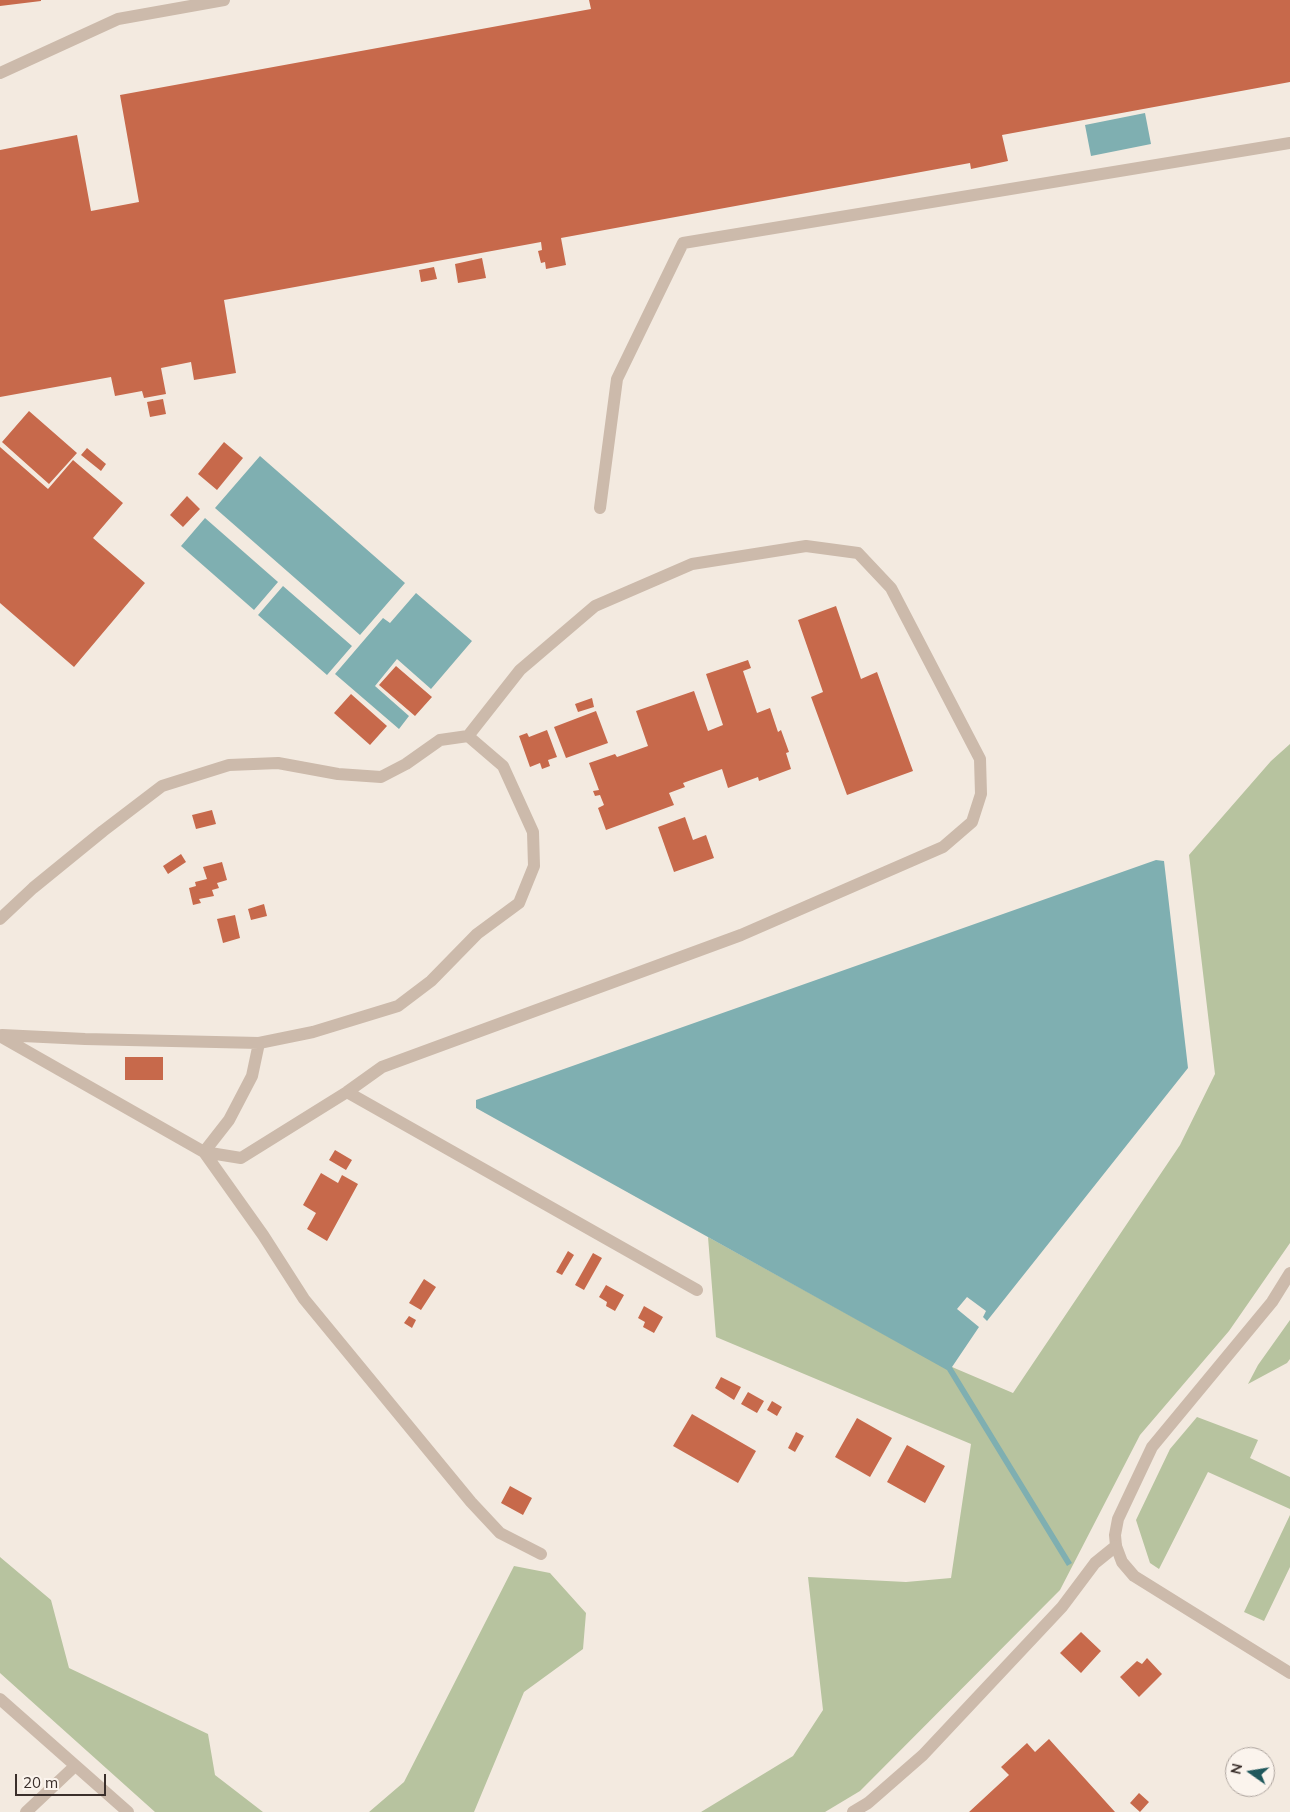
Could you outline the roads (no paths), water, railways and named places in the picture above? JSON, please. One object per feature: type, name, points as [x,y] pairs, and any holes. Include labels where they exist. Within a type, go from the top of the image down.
[{"type":"street","points":[[0,73],[118,19],[224,0]]},
{"type":"street","points":[[600,508],[617,379],[683,243],[1290,143]]},
{"type":"street","points":[[0,919],[33,888],[162,786],[230,765],[278,763],[338,774],[381,777],[406,764],[440,740],[468,736],[520,670],[595,606],[692,564],[806,546],[858,553],[891,588],[980,759],[982,794],[972,822],[943,848],[741,936],[382,1067],[347,1092],[241,1158],[204,1152],[0,1035]]},
{"type":"street","points":[[0,1035],[259,1043],[313,1032],[398,1006],[431,981],[477,934],[519,903],[534,866],[532,832],[503,766],[468,736]]},
{"type":"street","points":[[204,1152],[230,1120],[252,1076],[259,1043]]},
{"type":"street","points":[[347,1092],[697,1290]]},
{"type":"street","points":[[204,1152],[263,1234],[304,1299],[471,1502],[500,1533],[541,1554]]},
{"type":"street","points":[[1290,1273],[1272,1302],[1152,1447],[1118,1519],[1115,1535],[1116,1546],[1122,1562],[1134,1576],[1290,1673]]},
{"type":"street","points":[[853,1812],[868,1802],[923,1755],[1062,1607],[1095,1563],[1116,1546]]},
{"type":"street","points":[[0,1700],[128,1812]]},
{"type":"street","points":[[26,1812],[75,1766]]},
{"type":"water","points":[[1145,113],[1151,144],[1091,156],[1085,125]]},
{"type":"water","points":[[260,456],[405,583],[360,635],[215,508]]},
{"type":"water","points":[[205,518],[278,582],[254,610],[181,546]]},
{"type":"water","points":[[283,586],[352,646],[327,675],[258,615]]},
{"type":"water","points":[[416,593],[472,641],[431,689],[397,659],[375,686],[409,716],[399,729],[335,674],[383,618],[390,623]]},
{"type":"water","points":[[1156,860],[1164,861],[1188,1068],[987,1321],[983,1317],[986,1311],[967,1297],[957,1309],[979,1327],[952,1367],[1072,1563],[1067,1566],[947,1370],[476,1108],[476,1100]]}]
